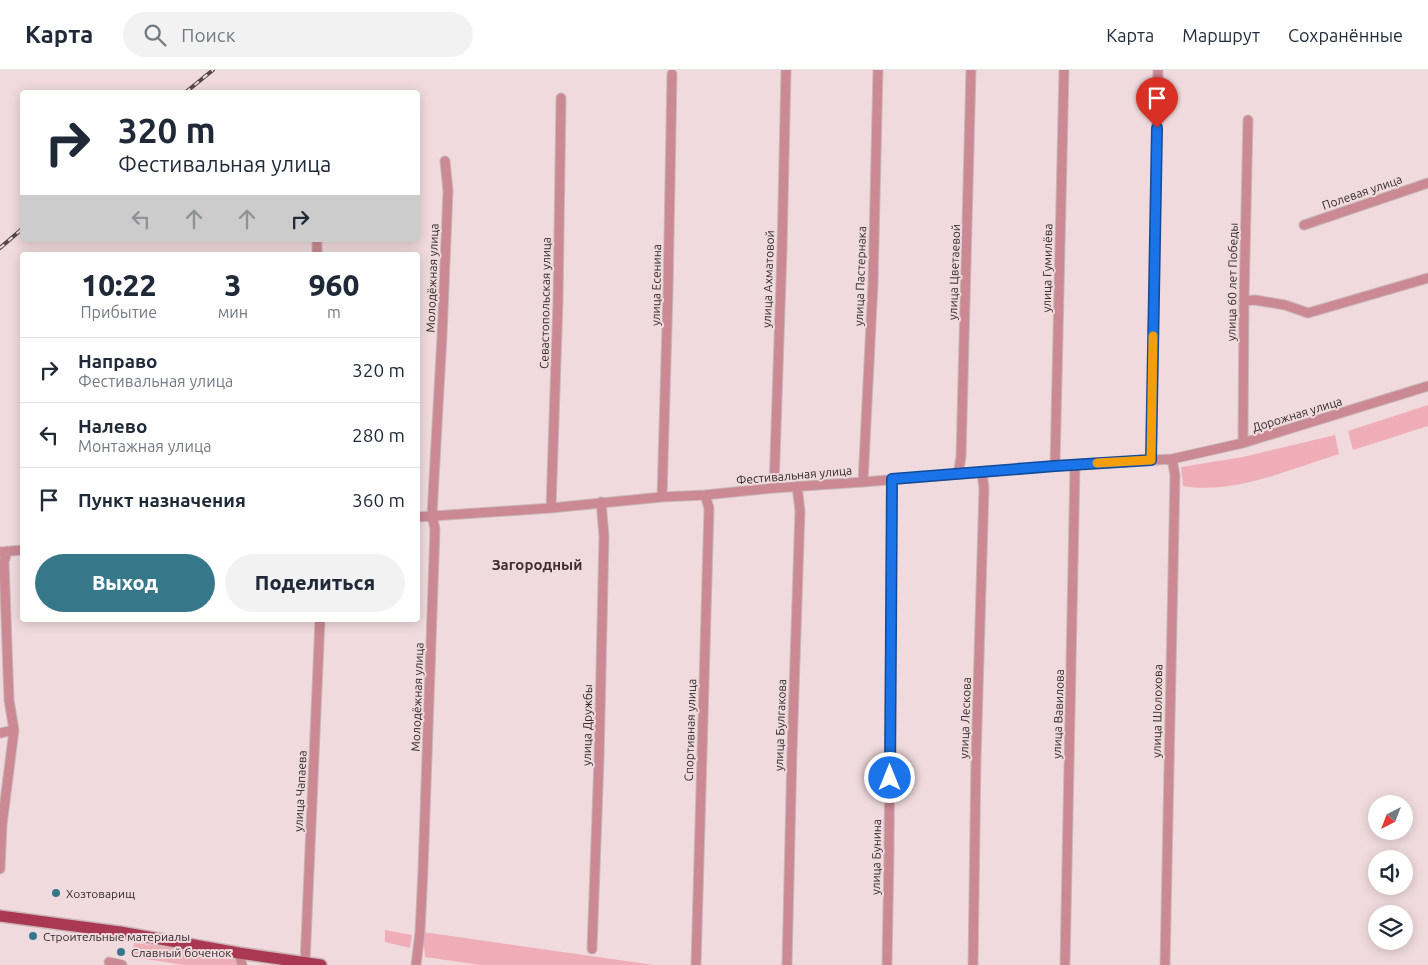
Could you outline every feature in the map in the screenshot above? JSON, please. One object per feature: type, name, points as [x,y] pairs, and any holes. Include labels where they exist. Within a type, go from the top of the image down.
[{"type":"main road","points":[[0,916],[120,932],[239,953],[322,965]]},
{"type":"street","name":"улица Ахматовой","points":[[774,488],[786,70]]},
{"type":"street","name":"улица Пастернака","points":[[863,482],[873,284],[878,70]]},
{"type":"street","name":"улица Цветаевой","points":[[958,474],[961,447],[971,70]]},
{"type":"street","name":"улица Гумилёва","points":[[1055,466],[1064,70]]},
{"type":"street","points":[[1151,460],[1158,70]]},
{"type":"street","name":"улица Есенина","points":[[662,496],[672,74]]},
{"type":"street","name":"Севастопольская улица","points":[[551,508],[558,301],[561,98]]},
{"type":"street","name":"улица 60 лет Победы","points":[[1242,443],[1248,120]]},
{"type":"street","name":"Молодёжная улица","points":[[416,965],[420,932],[424,840],[435,529],[432,515],[448,191],[445,161]]},
{"type":"street","name":"Полевая улица","points":[[1304,225],[1428,183]]},
{"type":"street","points":[[1244,302],[1255,300],[1285,305],[1308,313],[1428,278]]},
{"type":"street","name":"Дорожная улица","points":[[1172,458],[1242,443],[1428,386]]},
{"type":"street","name":"Фестивальная улица","points":[[420,517],[551,508],[662,496],[706,495],[797,486],[1172,458]]},
{"type":"street","name":"улица Шолохова","points":[[1165,965],[1175,475],[1172,458]]},
{"type":"street","name":"улица Вавилова","points":[[1065,965],[1075,465]]},
{"type":"street","name":"улица Лескова","points":[[973,965],[976,769],[984,488],[982,473]]},
{"type":"street","name":"улица Бунина","points":[[887,965],[892,479]]},
{"type":"street","name":"улица Булгакова","points":[[787,965],[800,511],[797,486]]},
{"type":"street","name":"Спортивная улица","points":[[696,965],[709,508],[706,495]]},
{"type":"street","name":"улица Дружбы","points":[[592,949],[599,760],[604,536],[601,502]]},
{"type":"street","points":[[0,869],[2,825],[14,730],[9,700],[4,552],[20,550]]},
{"type":"street","name":"улица Чапаева","points":[[305,963],[320,622]]},
{"type":"street","points":[[0,733],[14,730]]},
{"type":"street","points":[[239,953],[242,965]]},
{"type":"street","points":[[109,962],[122,965]]},
{"type":"shaded area","points":[[1428,405],[1428,426],[1353,450],[1348,431]]},
{"type":"shaded area","points":[[1335,435],[1339,454],[1242,484],[1202,488],[1183,486],[1181,467],[1243,457]]},
{"type":"shaded area","points":[[385,930],[412,935],[410,948],[385,942]]},
{"type":"shaded area","points":[[423,932],[654,965],[480,965],[425,957]]},
{"type":"shaded area","points":[[134,943],[237,955],[237,965],[184,965],[132,957]]},
{"type":"railway","points":[[188,90],[213,70]]},
{"type":"railway","points":[[0,248],[20,231]]},
{"type":"slow traffic","points":[[1097,463],[1151,460],[1153,336]]},
{"type":"place","name":"Хозтоварищ","points":[[56,893]]},
{"type":"place","name":"Строительные материалы","points":[[33,936]]},
{"type":"place","name":"Славный боченок","points":[[121,952]]},
{"type":"district","name":"Загородный","points":[[537,564]]},
{"type":"route","points":[[890,778],[892,479],[1151,460],[1157,128]]}]
